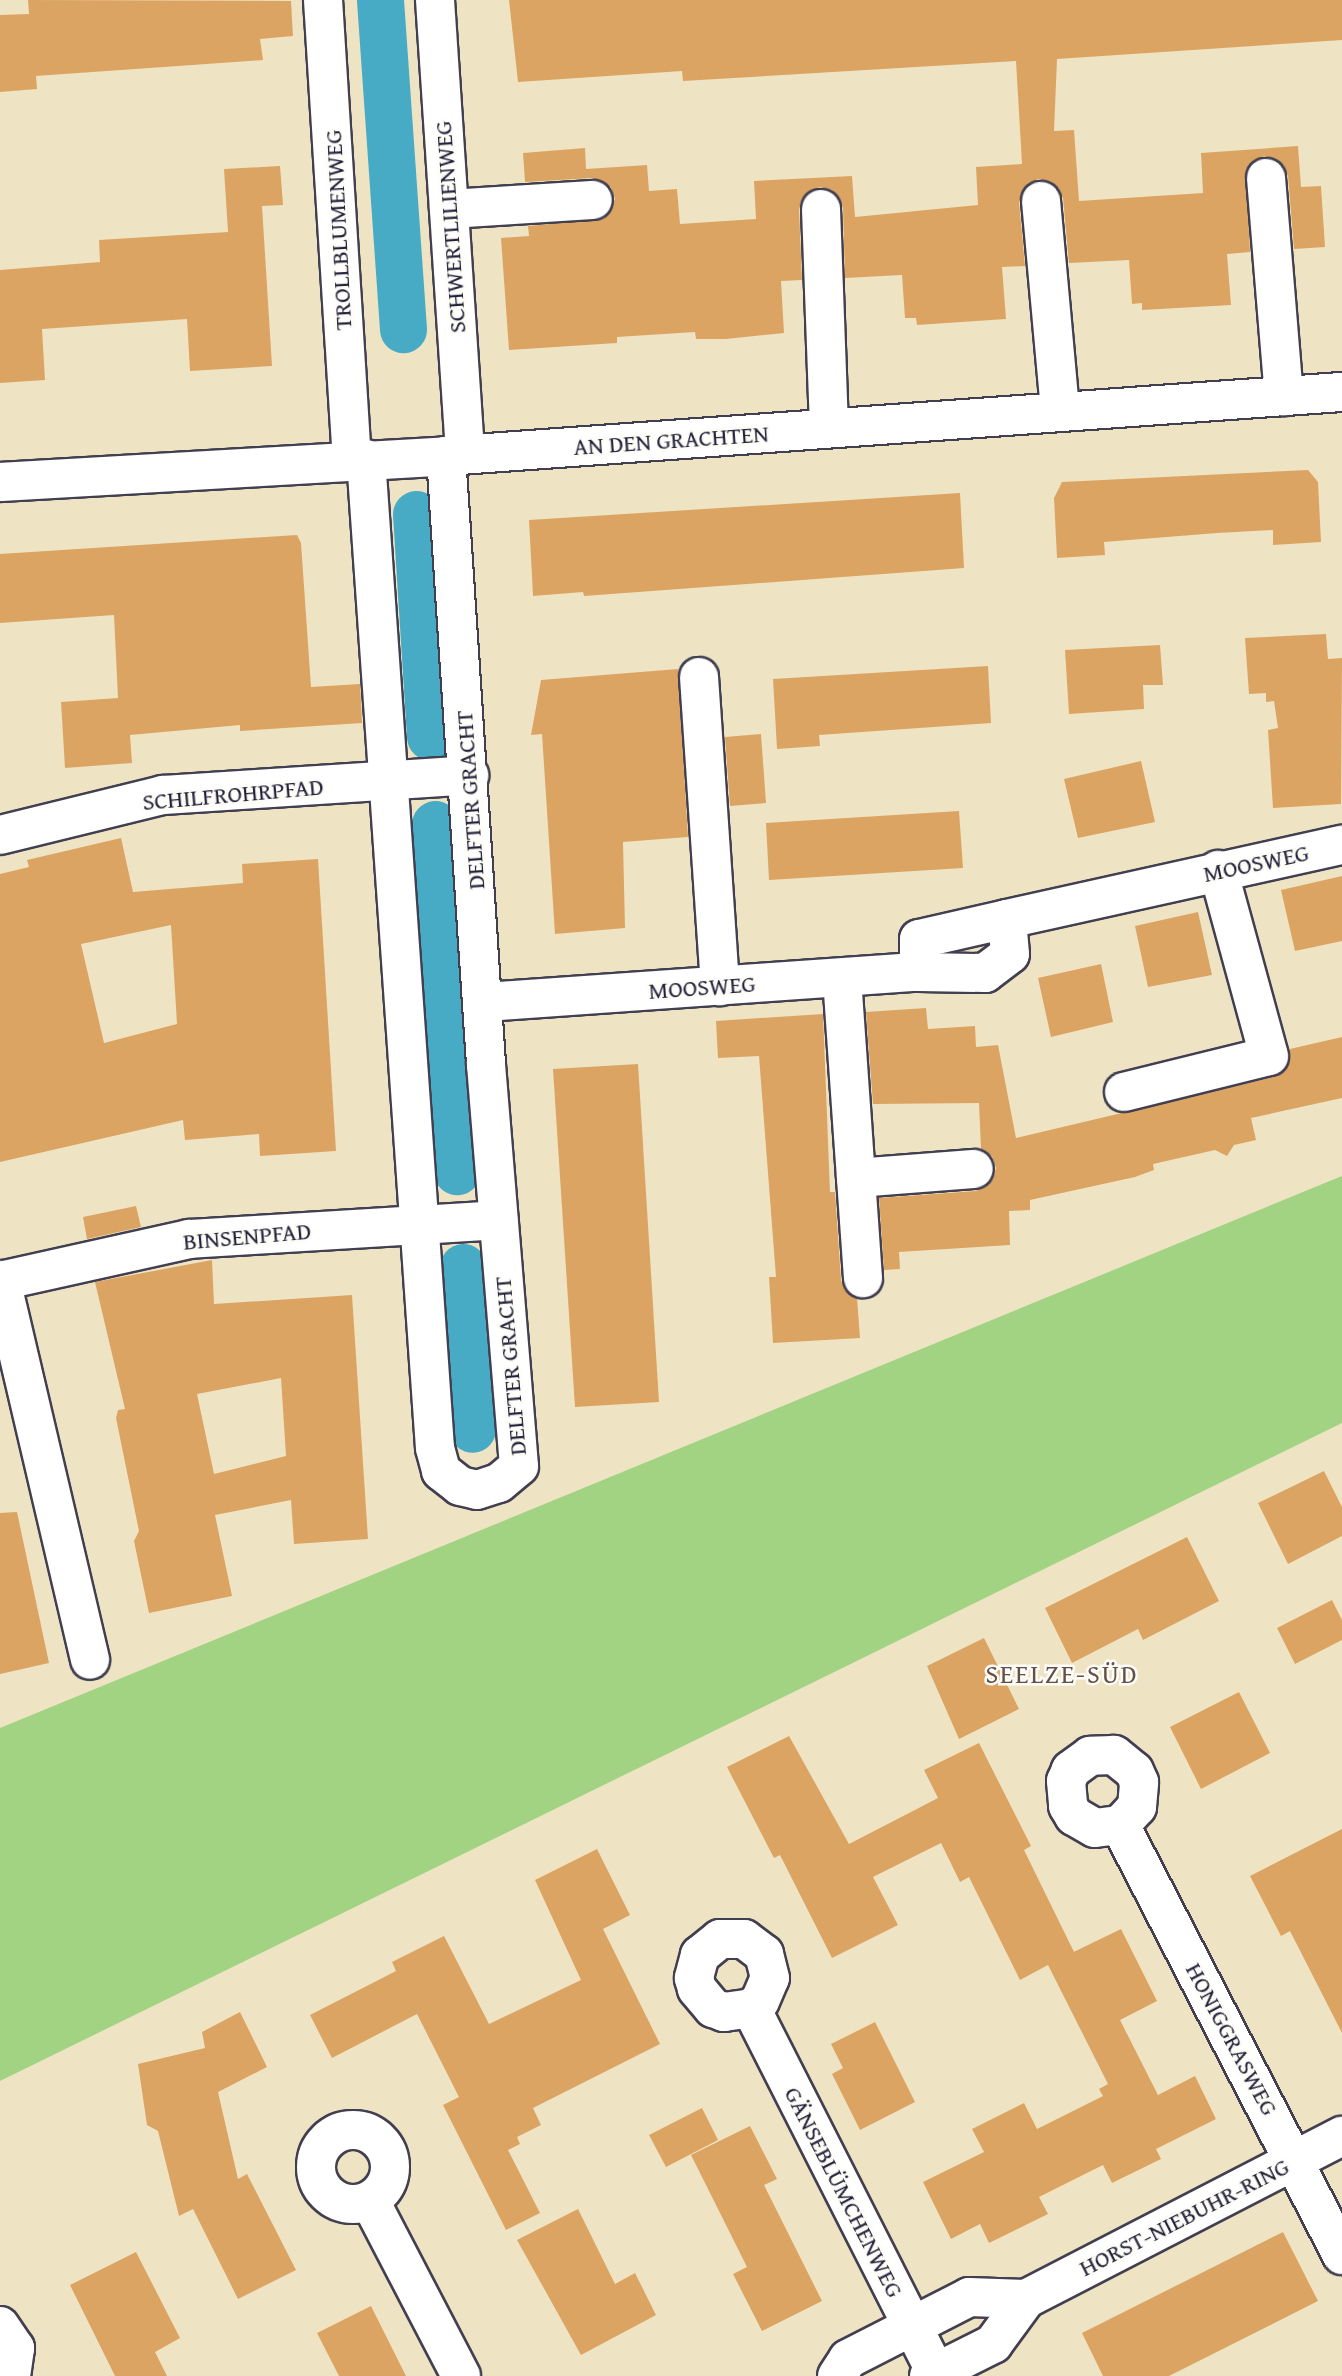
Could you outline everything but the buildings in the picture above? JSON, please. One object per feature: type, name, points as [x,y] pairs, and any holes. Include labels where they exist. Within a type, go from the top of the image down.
[{"type":"street","name":"TROLLBLUMENWEG","points":[[323,0],[359,460]]},
{"type":"street","name":"SCHWERTLILIENWEG","points":[[436,0],[449,209],[455,455]]},
{"type":"street","points":[[1266,178],[1283,397]]},
{"type":"street","points":[[449,209],[593,200]]},
{"type":"street","points":[[1041,201],[1060,411]]},
{"type":"street","points":[[821,209],[830,428]]},
{"type":"street","name":"AN DEN GRACHTEN","points":[[0,482],[455,455],[1342,392]]},
{"type":"street","name":"DELFTER GRACHT","points":[[359,460],[386,781],[435,1448],[441,1471],[460,1486],[477,1490],[499,1483],[519,1466],[498,1220],[469,775],[455,455]]},
{"type":"street","points":[[699,677],[720,986]]},
{"type":"street","name":"SCHILFROHRPFAD","points":[[0,835],[163,795],[469,775]]},
{"type":"street","name":"MOOSWEG","points":[[485,1002],[919,972],[985,973],[1010,954],[1007,919],[1218,870],[1342,845]]},
{"type":"street","points":[[1124,1092],[1269,1056],[1218,870]]},
{"type":"street","points":[[842,978],[863,1278]]},
{"type":"street","points":[[856,1178],[974,1169]]},
{"type":"street","name":"BINSENPFAD","points":[[1,1280],[189,1238],[498,1220]]},
{"type":"street","points":[[1,1280],[90,1660]]},
{"type":"street","name":"HONIGGRASWEG","points":[[1120,1825],[1296,2160],[1342,2255]]},
{"type":"street","name":"GÄNSEBLÜMCHENWEG","points":[[751,2008],[912,2326],[934,2375]]},
{"type":"street","name":"HORST-NIEBUHR-RING","points":[[934,2375],[993,2344],[1026,2299],[1342,2136]]},
{"type":"street","points":[[370,2201],[461,2376]]},
{"type":"street","name":"HORST-NIEBUHR-RING","points":[[837,2376],[848,2359],[969,2297],[1026,2299]]},
{"type":"street","points":[[0,2326],[15,2348],[11,2376]]},
{"type":"green space","points":[[1342,1176],[1342,1423],[0,2081],[0,1728]]},
{"type":"waterway","points":[[380,0],[403,329]]},
{"type":"waterway","points":[[416,514],[430,737]]},
{"type":"waterway","points":[[435,824],[457,1171]]},
{"type":"waterway","points":[[463,1267],[472,1429]]},
{"type":"district","name":"SEELZE-SÜD","points":[[1062,1674]]}]
